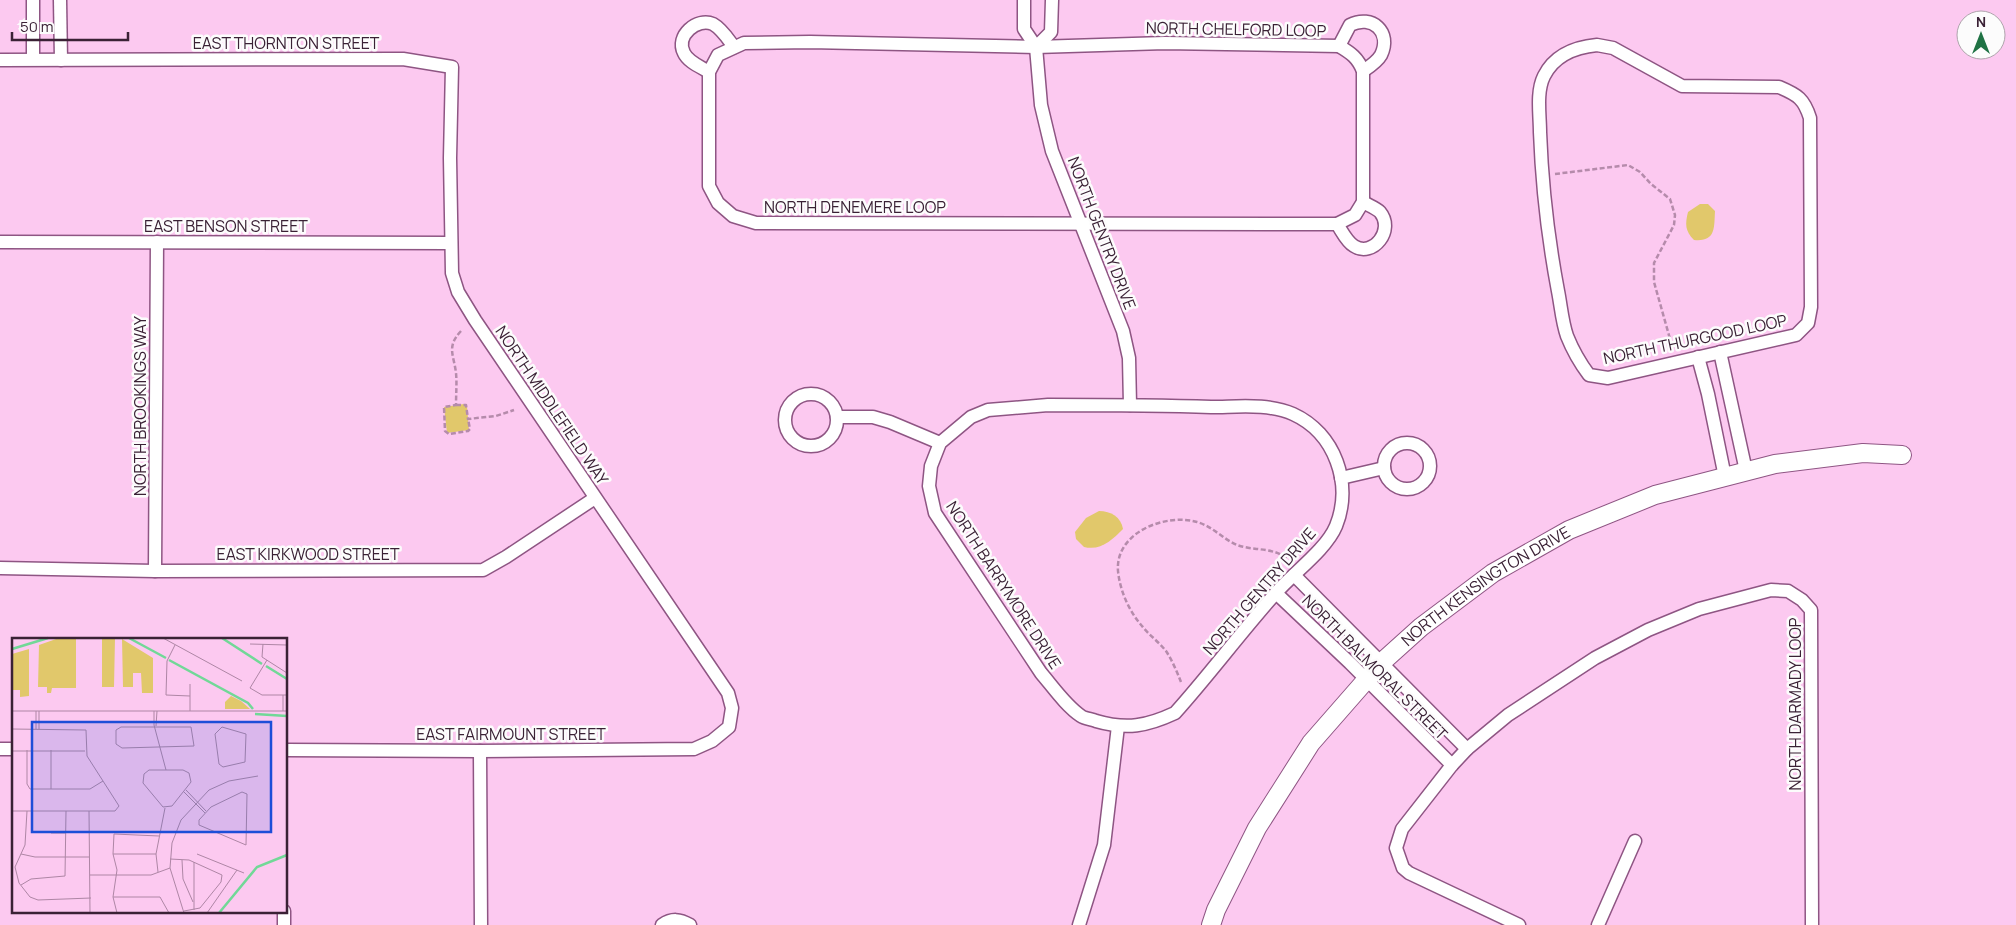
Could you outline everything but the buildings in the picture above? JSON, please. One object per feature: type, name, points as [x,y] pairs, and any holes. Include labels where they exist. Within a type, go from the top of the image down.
[{"type":"street","points":[[33,0],[33,59]]},
{"type":"street","points":[[60,0],[61,60]]},
{"type":"street","name":"NORTH GENTRY DRIVE","points":[[1024,0],[1024,29],[1036,47],[1041,105],[1052,151],[1082,222],[1123,331],[1129,358],[1130,405],[1270,408],[1294,415],[1322,434],[1333,451],[1343,489],[1342,508],[1335,528],[1318,551],[1276,592],[1175,713],[1155,722],[1134,726],[1118,726]]},
{"type":"street","points":[[734,47],[720,29],[706,22],[695,24],[686,32],[683,47],[684,53],[692,62],[709,72],[718,55],[744,43],[810,42],[1036,47],[1051,32],[1052,0]]},
{"type":"street","points":[[1082,222],[1337,224],[1355,215],[1363,202],[1363,71],[1381,55],[1384,39],[1378,26],[1367,21],[1361,21],[1350,25],[1340,46]]},
{"type":"street","name":"NORTH CHELFORD LOOP","points":[[1036,47],[1165,43],[1340,46],[1353,54],[1363,71]]},
{"type":"street","name":"NORTH THURGOOD LOOP","points":[[1598,45],[1613,48],[1682,86],[1780,86],[1794,93],[1805,103],[1810,118],[1811,307],[1808,323],[1796,335],[1698,357],[1608,378],[1589,376],[1576,356],[1567,334],[1550,249],[1541,149],[1540,101],[1544,76],[1555,61],[1565,53],[1581,47],[1598,45]]},
{"type":"street","name":"EAST THORNTON STREET","points":[[0,60],[403,59],[452,67]]},
{"type":"street","name":"NORTH MIDDLEFIELD WAY","points":[[452,67],[451,243],[452,273],[458,292],[475,320],[728,693],[732,708],[729,727]]},
{"type":"street","name":"NORTH DENEMERE LOOP","points":[[709,72],[709,186],[718,203],[733,216],[756,223],[1082,222]]},
{"type":"street","points":[[1337,224],[1353,246],[1360,249],[1374,246],[1382,239],[1385,229],[1384,219],[1379,211],[1363,202]]},
{"type":"street","name":"EAST BENSON STREET","points":[[0,242],[451,243]]},
{"type":"street","name":"NORTH BROOKINGS WAY","points":[[155,571],[157,242]]},
{"type":"street","points":[[1720,352],[1746,471]]},
{"type":"street","points":[[1698,357],[1708,394],[1725,477]]},
{"type":"street","points":[[816,394],[830,402],[835,409],[837,417],[833,434],[827,440],[811,445],[802,444],[795,440],[789,433],[785,417],[787,409],[799,397],[816,394]]},
{"type":"street","name":"NORTH BARRYMORE DRIVE","points":[[1118,726],[1082,716],[1060,696],[1041,673],[935,513],[929,486],[931,466],[940,443],[972,417],[988,410],[1048,405],[1130,405]]},
{"type":"street","points":[[837,417],[873,417],[940,443]]},
{"type":"street","name":"NORTH KENSINGTON DRIVE","points":[[1211,925],[1216,910],[1262,820],[1311,743],[1381,663],[1421,627],[1493,574],[1569,530],[1655,495],[1775,464],[1863,453],[1902,454]]},
{"type":"street","points":[[1341,478],[1384,468]]},
{"type":"street","name":"EAST KIRKWOOD STREET","points":[[0,568],[155,571],[483,570],[506,557],[595,498]]},
{"type":"street","name":"NORTH BALMORAL STREET","points":[[1294,575],[1467,749]]},
{"type":"street","name":"NORTH DARMADY LOOP","points":[[1519,925],[1409,873],[1403,868],[1396,848],[1402,829],[1452,765],[1467,749],[1508,715],[1595,658],[1648,630],[1699,609],[1771,590],[1788,591],[1802,600],[1811,610],[1812,925]]},
{"type":"street","name":"NORTH BALMORAL STREET","points":[[1276,592],[1452,765]]},
{"type":"street","points":[[1079,925],[1104,845],[1118,726]]},
{"type":"street","name":"EAST FAIRMOUNT STREET","points":[[288,750],[694,749],[712,741],[729,727]]},
{"type":"street","points":[[480,751],[481,925]]},
{"type":"street","points":[[1598,925],[1635,841]]},
{"type":"street","points":[[284,912],[284,925]]},
{"type":"street","points":[[662,925],[674,920],[684,921],[690,925]]},
{"type":"path","points":[[1555,174],[1628,165],[1640,172],[1651,184],[1670,199],[1676,215],[1674,225],[1654,263],[1654,282],[1672,346]]},
{"type":"path","points":[[456,405],[456,373],[452,347],[453,341],[461,331]]},
{"type":"path","points":[[456,405],[466,405],[470,428],[468,431],[447,433],[444,407],[456,405]]},
{"type":"path","points":[[468,419],[496,416],[514,410]]},
{"type":"path","points":[[1181,682],[1166,651],[1142,626],[1125,598],[1118,568],[1120,556],[1132,537],[1157,523],[1186,519],[1199,522],[1236,544],[1248,548],[1276,552],[1288,558]]},
{"type":"shaded area","points":[[1700,204],[1708,204],[1715,211],[1714,228],[1706,239],[1694,240],[1687,230],[1687,216],[1688,212]]},
{"type":"shaded area","points":[[464,404],[467,407],[469,430],[447,433],[444,407]]},
{"type":"shaded area","points":[[1099,511],[1108,512],[1118,518],[1123,529],[1110,541],[1101,546],[1084,547],[1076,539],[1075,532],[1086,518]]}]
